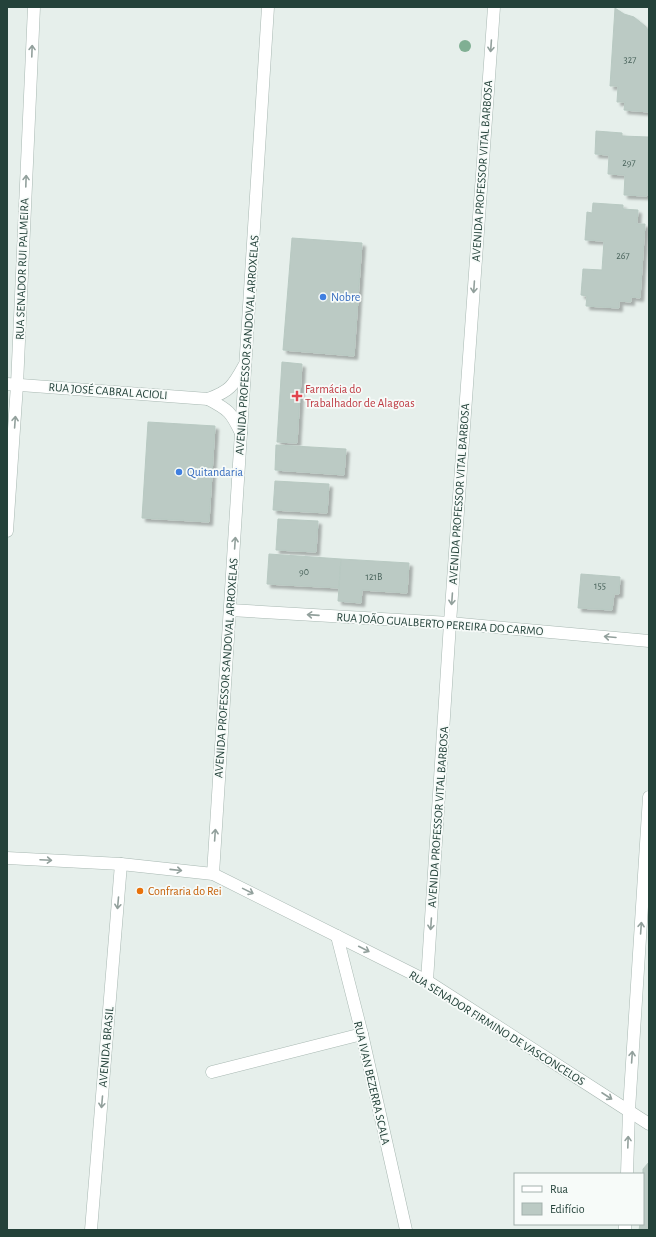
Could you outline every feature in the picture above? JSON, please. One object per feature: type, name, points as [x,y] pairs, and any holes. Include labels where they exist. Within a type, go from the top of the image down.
[{"type":"street","name":"RUA SENADOR RUI PALMEIRA","points":[[7,531],[12,384],[34,7]]},
{"type":"street","name":"AVENIDA PROFESSOR SANDOVAL ARROXELAS","points":[[213,874],[268,7]]},
{"type":"street","name":"AVENIDA PROFESSOR VITAL BARBOSA","points":[[427,981],[450,623],[494,7]]},
{"type":"street","name":"RUA JOSÉ CABRAL ACIOLI","points":[[208,399],[221,394],[233,386],[246,364]]},
{"type":"street","name":"RUA JOSÉ CABRAL ACIOLI","points":[[12,384],[208,399],[224,408],[233,416],[241,434]]},
{"type":"street","name":"RUA JOÃO GUALBERTO PEREIRA DO CARMO","points":[[230,610],[450,623],[649,640]]},
{"type":"street","points":[[627,1173],[629,1110],[649,797]]},
{"type":"street","points":[[7,858],[121,864],[213,874]]},
{"type":"street","name":"AVENIDA BRASIL","points":[[91,1230],[121,864]]},
{"type":"street","name":"RUA SENADOR FIRMINO DE VASCONCELOS","points":[[213,874],[427,981],[649,1124]]},
{"type":"street","name":"RUA IVAN BEZERRA SCALA","points":[[337,936],[362,1034],[406,1230]]},
{"type":"street","points":[[212,1072],[362,1034]]},
{"type":"building","points":[[615,8],[624,14],[634,17],[649,31],[649,112],[624,110],[625,102],[617,102],[618,86],[610,86]]},
{"type":"building","points":[[596,131],[622,133],[622,136],[649,137],[647,196],[624,195],[625,175],[608,174],[609,155],[595,154]]},
{"type":"building","points":[[593,203],[623,205],[623,209],[638,210],[637,224],[645,224],[640,298],[631,297],[631,302],[619,301],[619,308],[586,306],[587,296],[581,295],[583,269],[602,270],[604,241],[585,240],[587,212],[592,213]]},
{"type":"building","name":"Nobre","points":[[292,238],[362,243],[354,356],[283,350]]},
{"type":"building","points":[[282,362],[302,364],[297,443],[277,442]]},
{"type":"building","name":"Quitandaria","points":[[148,422],[215,426],[209,522],[142,518]]},
{"type":"building","points":[[276,445],[346,449],[344,475],[275,470]]},
{"type":"building","points":[[275,481],[329,484],[327,513],[273,510]]},
{"type":"building","points":[[278,519],[318,521],[316,552],[276,550]]},
{"type":"building","points":[[269,554],[341,559],[339,588],[267,584]]},
{"type":"building","points":[[341,559],[409,563],[407,593],[362,590],[361,603],[338,601]]},
{"type":"building","points":[[581,574],[620,577],[619,594],[614,594],[612,610],[578,608]]},
{"type":"building","points":[[649,1162],[649,1230],[639,1230],[640,1225],[644,1225],[643,1169]]},
{"type":"place","name":"Nobre","points":[[323,297]]},
{"type":"place","name":"Farmácia do Trabalhador de Alagoas","points":[[297,396]]},
{"type":"place","name":"Quitandaria","points":[[179,472]]},
{"type":"place","name":"Confraria do Rei","points":[[140,891]]}]
